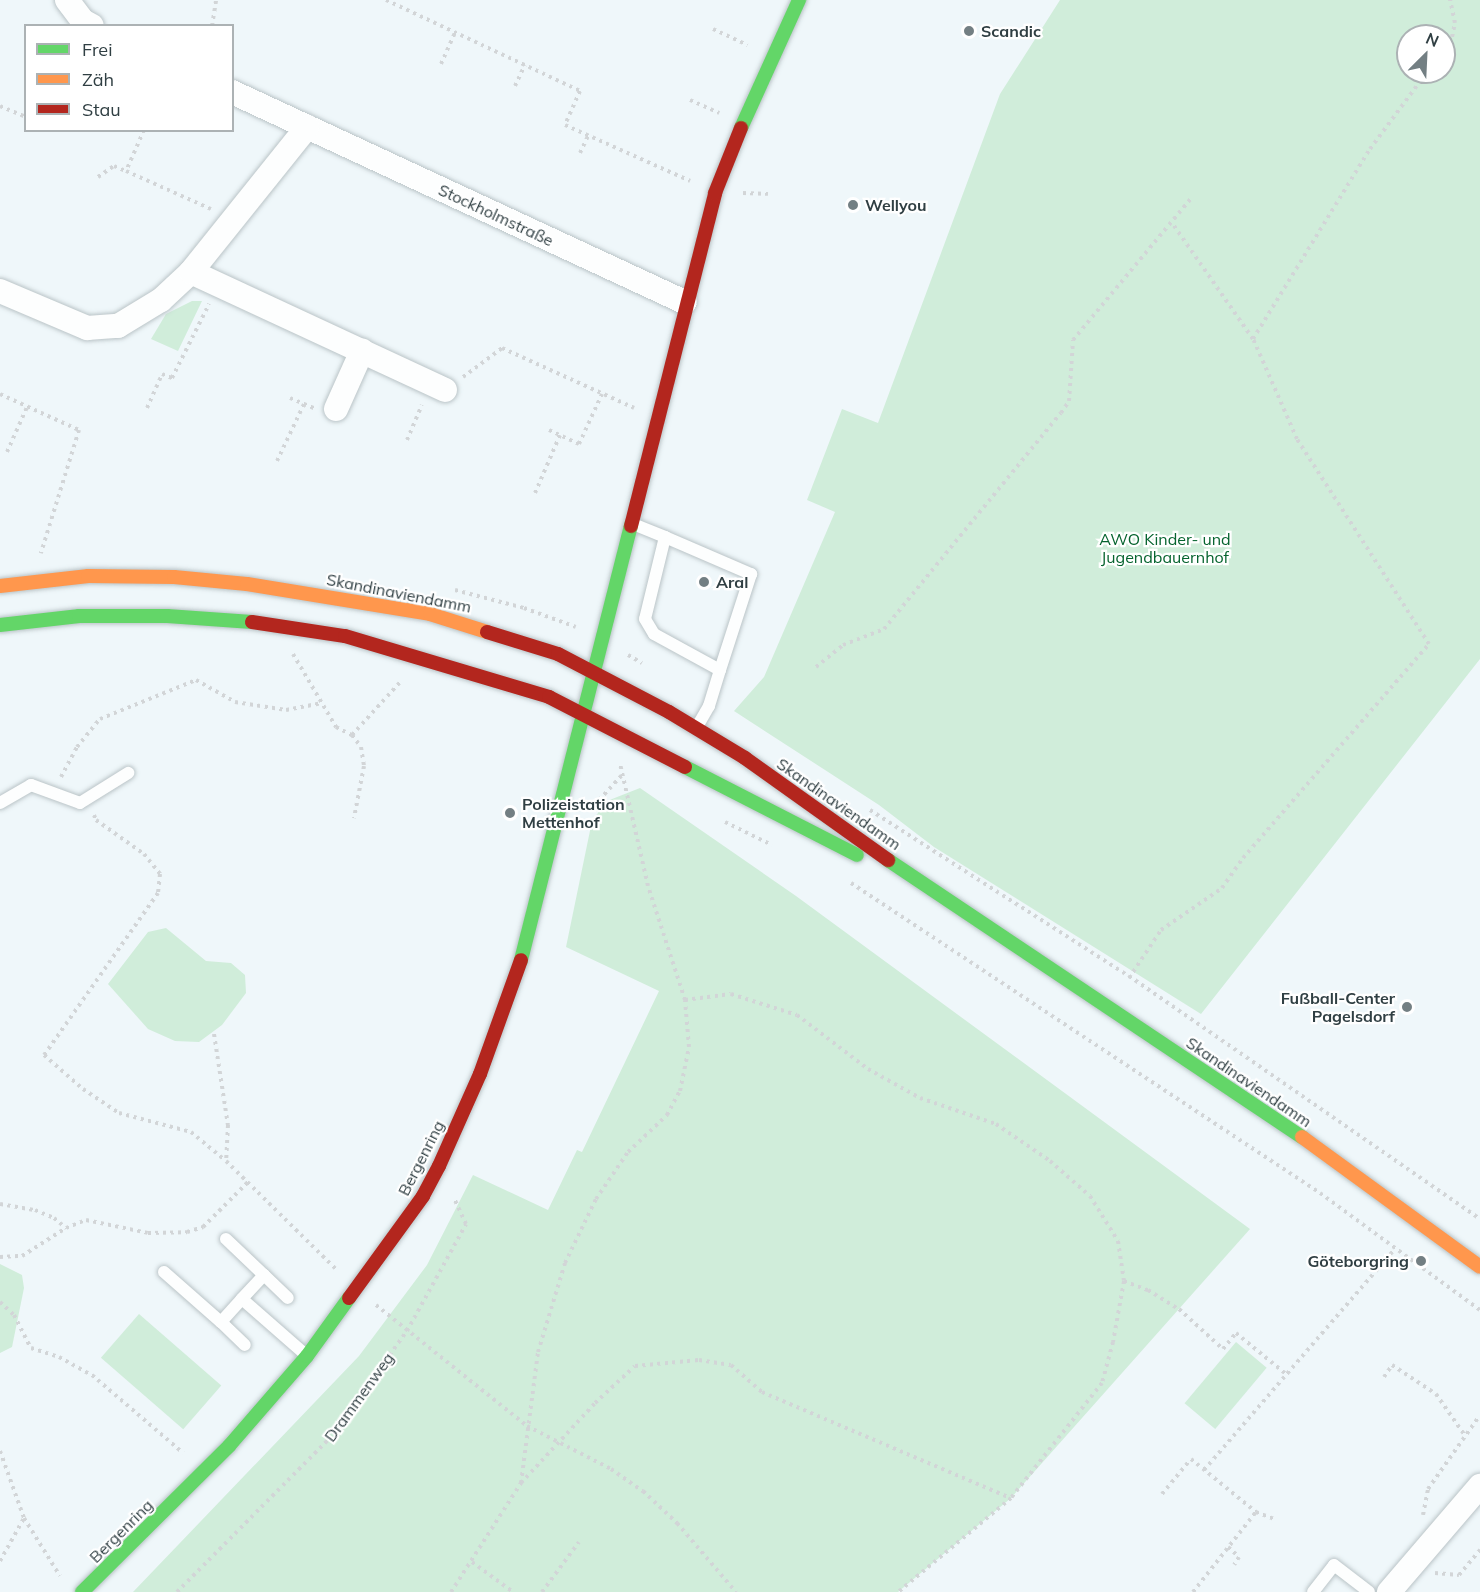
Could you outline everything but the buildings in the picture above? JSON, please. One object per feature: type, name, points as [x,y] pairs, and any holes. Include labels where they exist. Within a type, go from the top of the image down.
[{"type":"main road","points":[[596,672],[685,303],[715,193],[771,56],[799,0]]},
{"type":"main road","name":"Skandinaviendamm","points":[[0,586],[88,576],[174,577],[298,591],[473,625],[558,654],[596,672],[696,728],[842,824],[934,893],[1110,1006],[1316,1147],[1480,1267]]},
{"type":"main road","name":"Skandinaviendamm","points":[[0,625],[79,616],[167,616],[313,630],[510,682],[585,714],[934,893]]},
{"type":"main road","name":"Bergenring","points":[[82,1592],[204,1472],[307,1356],[423,1196],[480,1074],[522,958],[596,672]]},
{"type":"street","points":[[68,0],[83,21],[88,24]]},
{"type":"street","name":"Stockholmstraße","points":[[234,93],[685,303]]},
{"type":"street","points":[[0,291],[87,328],[118,326],[161,300],[191,272],[308,127]]},
{"type":"street","points":[[191,272],[439,387]]},
{"type":"street","points":[[336,409],[362,351]]},
{"type":"street","points":[[1389,1592],[1480,1486]]},
{"type":"lane","points":[[633,524],[751,574],[709,706],[696,728]]},
{"type":"lane","points":[[665,537],[645,619],[654,634],[720,670]]},
{"type":"lane","points":[[0,802],[31,785],[54,791],[72,801],[88,800],[128,772]]},
{"type":"lane","points":[[226,1239],[288,1298]]},
{"type":"lane","points":[[164,1272],[245,1345]]},
{"type":"lane","points":[[222,1322],[264,1275]]},
{"type":"lane","points":[[242,1299],[307,1356]]},
{"type":"lane","points":[[1312,1592],[1334,1565],[1369,1592]]},
{"type":"path","points":[[212,24],[216,0]]},
{"type":"path","points":[[386,0],[580,90],[565,125],[715,193]]},
{"type":"path","points":[[1450,0],[1455,24]]},
{"type":"path","points":[[713,29],[771,56]]},
{"type":"path","points":[[441,64],[456,32]]},
{"type":"path","points":[[515,86],[525,65]]},
{"type":"path","points":[[1253,339],[1370,149],[1418,84]]},
{"type":"path","points":[[0,106],[24,116]]},
{"type":"path","points":[[126,171],[143,132]]},
{"type":"path","points":[[580,153],[588,136]]},
{"type":"path","points":[[98,177],[114,166],[232,219]]},
{"type":"path","points":[[816,667],[843,645],[884,629],[1054,422],[1069,401],[1073,340],[1192,197]]},
{"type":"path","points":[[1110,1006],[1161,930],[1222,888],[1243,858],[1430,644],[1297,439],[1253,339],[1172,223]]},
{"type":"path","points":[[147,408],[162,374],[172,378],[218,284]]},
{"type":"path","points":[[407,440],[439,387],[502,348],[657,418]]},
{"type":"path","points":[[0,394],[79,430],[38,562]]},
{"type":"path","points":[[549,430],[579,444],[602,394]]},
{"type":"path","points":[[278,462],[304,404]]},
{"type":"path","points":[[7,452],[27,407]]},
{"type":"path","points":[[535,493],[560,435]]},
{"type":"path","points":[[287,644],[336,727],[352,735],[361,747],[364,766],[354,818]]},
{"type":"path","points":[[352,735],[407,673]]},
{"type":"path","points":[[54,791],[77,747],[100,719],[186,683],[196,680],[235,702],[286,710],[322,703]]},
{"type":"path","points":[[521,1483],[526,1426],[538,1352],[565,1263],[596,1199],[628,1152],[667,1116],[680,1091],[689,1047],[685,1000],[648,886],[618,757],[627,761]]},
{"type":"path","points":[[88,800],[96,820],[144,854],[160,874],[158,893],[44,1055],[83,1089],[119,1113],[191,1132],[226,1161],[356,1289],[526,1426],[560,1442],[643,1491],[677,1523],[736,1592]]},
{"type":"path","points":[[723,821],[783,849]]},
{"type":"path","points":[[844,879],[1087,1035],[1320,1193],[1480,1310]]},
{"type":"path","points":[[685,1000],[731,994],[797,1015],[868,1069],[920,1098],[996,1124],[1050,1161],[1090,1196],[1118,1241],[1124,1281],[1102,1383],[1011,1498],[898,1592]]},
{"type":"path","points":[[214,1034],[228,1125],[226,1161]]},
{"type":"path","name":"Drammenweg","points":[[177,1592],[328,1440],[407,1331],[466,1224],[439,1166]]},
{"type":"path","points":[[0,1257],[22,1256],[66,1227],[86,1220],[148,1233],[187,1232],[203,1227],[248,1182]]},
{"type":"path","points":[[0,1204],[35,1210],[66,1227]]},
{"type":"path","points":[[1204,1470],[1395,1249]]},
{"type":"path","points":[[1124,1281],[1148,1290],[1179,1309],[1223,1349],[1236,1333],[1286,1375]]},
{"type":"path","points":[[0,1302],[14,1315],[31,1348],[59,1357],[92,1375],[204,1472]]},
{"type":"path","points":[[451,1592],[521,1483],[635,1366],[699,1360],[730,1365],[762,1392],[1011,1498]]},
{"type":"path","points":[[1384,1377],[1392,1365],[1436,1394],[1466,1437]]},
{"type":"path","points":[[1428,1489],[1480,1416]]},
{"type":"path","points":[[0,1451],[24,1518],[65,1583]]},
{"type":"path","points":[[1162,1494],[1191,1459],[1256,1512],[1274,1519]]},
{"type":"path","points":[[1193,1592],[1256,1512]]},
{"type":"path","points":[[0,1561],[24,1518]]},
{"type":"path","points":[[542,1592],[579,1542]]},
{"type":"path","points":[[1228,1547],[1239,1557],[1234,1565]]},
{"type":"path","points":[[1459,1575],[1480,1550]]},
{"type":"path","points":[[472,1562],[513,1592]]},
{"type":"green space","name":"AWO Kinder- und Jugendbauernhof","points":[[1060,0],[1480,0],[1480,659],[1201,1014],[934,847],[879,805],[734,711],[764,677],[835,512],[807,500],[842,409],[878,423],[1000,94]]},
{"type":"green space","points":[[192,301],[202,301],[178,351],[151,339],[166,314]]},
{"type":"green space","points":[[640,788],[796,896],[1250,1229],[1011,1498],[898,1592],[133,1592],[359,1356],[427,1265],[473,1175],[548,1210],[577,1150],[582,1152],[659,991],[566,947],[592,821],[607,801]]},
{"type":"green space","points":[[166,928],[206,961],[231,963],[245,975],[246,993],[222,1025],[199,1042],[175,1041],[148,1029],[108,984],[148,932]]},
{"type":"green space","points":[[0,1264],[22,1275],[24,1288],[12,1347],[0,1353]]},
{"type":"green space","points":[[139,1314],[221,1386],[183,1429],[101,1358]]},
{"type":"green space","points":[[1236,1342],[1267,1368],[1215,1429],[1185,1403]]},
{"type":"traffic: fast","points":[[741,128],[799,0]]},
{"type":"traffic: fast","points":[[521,960],[631,526]]},
{"type":"traffic: fast","points":[[0,625],[79,616],[167,616],[252,622]]},
{"type":"traffic: fast","points":[[685,767],[857,855]]},
{"type":"traffic: fast","points":[[888,860],[1302,1137]]},
{"type":"traffic: fast","points":[[82,1592],[229,1446],[307,1356],[349,1298]]},
{"type":"traffic: slow","points":[[0,586],[88,576],[174,577],[247,584],[430,614],[487,632]]},
{"type":"traffic: slow","points":[[1302,1137],[1480,1267]]},
{"type":"traffic: jam","points":[[631,526],[715,193],[741,128]]},
{"type":"traffic: jam","points":[[252,622],[345,636],[549,697],[685,767]]},
{"type":"traffic: jam","points":[[487,632],[558,654],[669,712],[745,758],[888,860]]},
{"type":"traffic: jam","points":[[349,1298],[423,1196],[439,1166],[480,1074],[521,960]]},
{"type":"place","name":"Scandic","points":[[969,31]]},
{"type":"place","name":"Wellyou","points":[[853,205]]},
{"type":"place","name":"Aral","points":[[704,582]]},
{"type":"place","name":"Polizeistation Mettenhof","points":[[510,813]]},
{"type":"place","name":"Fußball-Center Pagelsdorf","points":[[1407,1007]]},
{"type":"place","name":"Göteborgring","points":[[1421,1261]]}]
